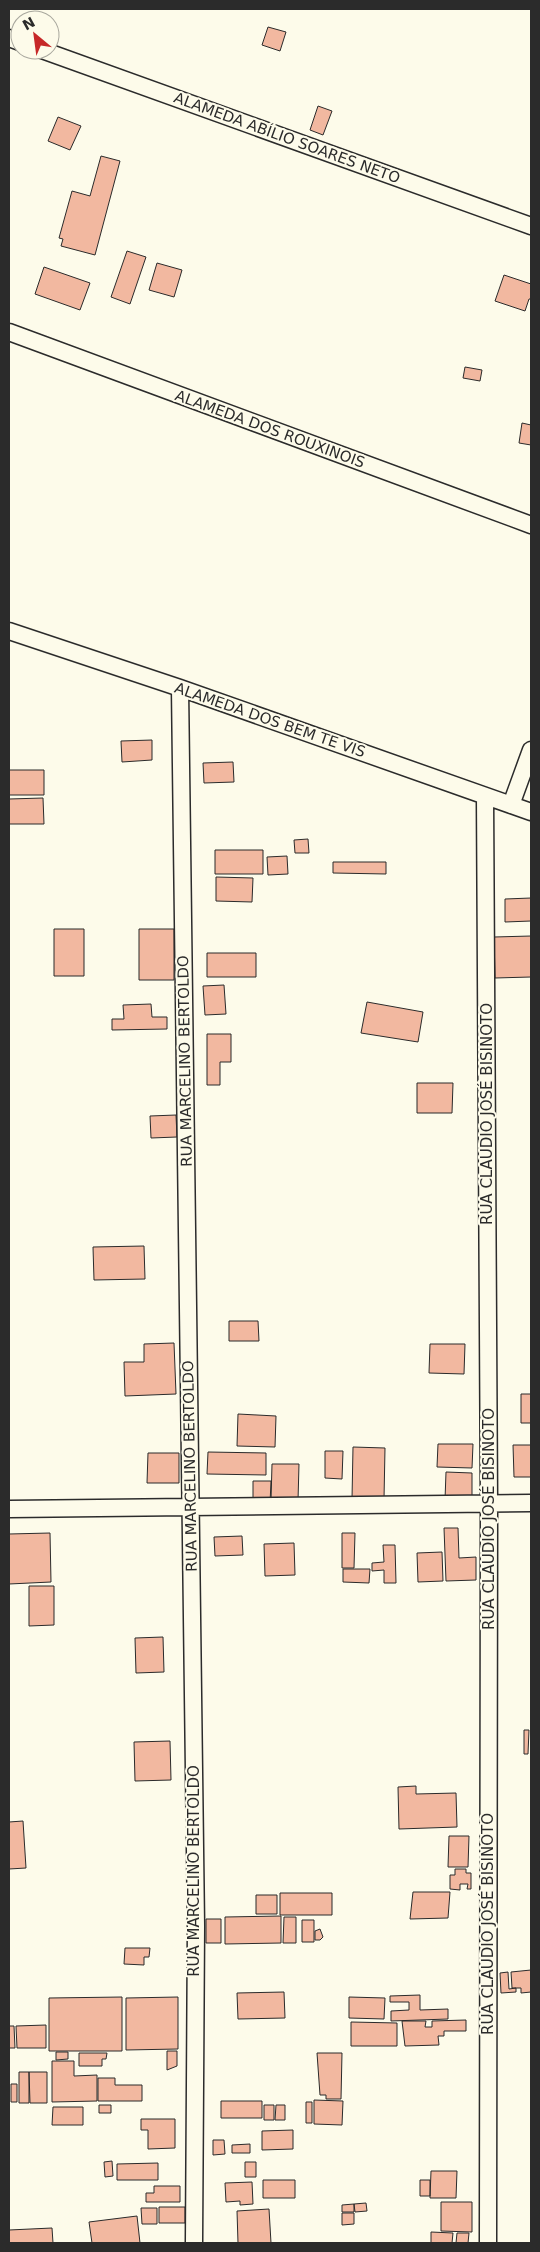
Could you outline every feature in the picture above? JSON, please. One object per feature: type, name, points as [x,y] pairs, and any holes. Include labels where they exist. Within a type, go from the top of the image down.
[{"type":"street","name":"ALAMEDA ABÍLIO SOARES NETO","points":[[60,56],[531,226]]},
{"type":"street","name":"ALAMEDA DOS ROUXINOIS","points":[[9,332],[531,525]]},
{"type":"street","name":"ALAMEDA DOS BEM TE VIS","points":[[9,631],[180,688],[531,812]]},
{"type":"street","name":"RUA MARCELINO BERTOLDO","points":[[180,688],[196,1926],[194,2243]]},
{"type":"street","points":[[511,805],[531,750]]},
{"type":"street","name":"RUA CLAUDIO JOSÉ BISINOTO","points":[[485,796],[489,1503],[488,2243]]},
{"type":"street","points":[[9,1509],[531,1503]]},
{"type":"building","points":[[268,27],[286,32],[280,51],[262,45]]},
{"type":"building","points":[[318,106],[332,111],[323,135],[310,130]]},
{"type":"building","points":[[58,117],[81,126],[70,150],[48,141]]},
{"type":"building","points":[[101,156],[120,161],[95,255],[61,246],[63,239],[59,238],[72,191],[90,196]]},
{"type":"building","points":[[127,251],[146,257],[130,304],[111,297]]},
{"type":"building","points":[[157,263],[182,270],[174,297],[149,290]]},
{"type":"building","points":[[44,267],[90,283],[80,310],[35,294]]},
{"type":"building","points":[[504,275],[531,284],[531,299],[529,299],[525,311],[495,301]]},
{"type":"building","points":[[465,367],[482,370],[480,381],[463,378]]},
{"type":"building","points":[[522,423],[531,425],[531,445],[519,443]]},
{"type":"building","points":[[152,740],[152,760],[122,762],[121,741]]},
{"type":"building","points":[[233,762],[234,782],[204,783],[203,763]]},
{"type":"building","points":[[9,770],[44,770],[44,795],[9,795]]},
{"type":"building","points":[[43,798],[44,824],[9,824],[9,799]]},
{"type":"building","points":[[308,839],[309,853],[295,853],[294,840]]},
{"type":"building","points":[[215,850],[263,850],[263,874],[215,874]]},
{"type":"building","points":[[287,856],[288,874],[268,875],[267,857]]},
{"type":"building","points":[[333,862],[386,862],[386,874],[333,873]]},
{"type":"building","points":[[216,877],[253,878],[252,902],[216,901]]},
{"type":"building","points":[[531,898],[531,921],[505,922],[505,899]]},
{"type":"building","points":[[54,929],[84,929],[84,976],[54,976]]},
{"type":"building","points":[[139,929],[174,929],[174,980],[139,980]]},
{"type":"building","points":[[531,936],[531,977],[495,978],[494,937]]},
{"type":"building","points":[[207,953],[256,953],[256,977],[207,977]]},
{"type":"building","points":[[224,985],[226,1014],[205,1015],[203,986]]},
{"type":"building","points":[[367,1002],[423,1012],[418,1042],[361,1033]]},
{"type":"building","points":[[151,1004],[152,1017],[167,1017],[167,1029],[112,1030],[112,1019],[124,1019],[123,1005]]},
{"type":"building","points":[[207,1034],[231,1034],[231,1062],[220,1062],[220,1085],[207,1085]]},
{"type":"building","points":[[417,1083],[453,1083],[452,1113],[417,1113]]},
{"type":"building","points":[[176,1115],[177,1137],[151,1138],[150,1116]]},
{"type":"building","points":[[144,1246],[145,1279],[94,1280],[93,1247]]},
{"type":"building","points":[[229,1321],[258,1321],[259,1341],[229,1341]]},
{"type":"building","points":[[174,1343],[176,1394],[125,1396],[124,1362],[144,1362],[144,1344]]},
{"type":"building","points":[[430,1344],[465,1344],[464,1374],[429,1373]]},
{"type":"building","points":[[521,1394],[531,1394],[531,1423],[521,1423]]},
{"type":"building","points":[[238,1414],[276,1416],[275,1447],[237,1446]]},
{"type":"building","points":[[438,1444],[473,1444],[472,1468],[437,1467]]},
{"type":"building","points":[[513,1445],[531,1445],[531,1477],[514,1477]]},
{"type":"building","points":[[353,1447],[385,1448],[384,1499],[352,1499]]},
{"type":"building","points":[[325,1451],[343,1451],[342,1479],[325,1478]]},
{"type":"building","points":[[208,1452],[266,1453],[266,1475],[207,1474]]},
{"type":"building","points":[[148,1453],[179,1453],[179,1483],[147,1483]]},
{"type":"building","points":[[272,1464],[299,1464],[298,1501],[271,1501]]},
{"type":"building","points":[[446,1472],[472,1473],[472,1501],[445,1500]]},
{"type":"building","points":[[253,1481],[271,1481],[270,1504],[253,1504]]},
{"type":"building","points":[[444,1528],[458,1528],[459,1558],[476,1557],[476,1580],[446,1581]]},
{"type":"building","points":[[50,1533],[51,1582],[9,1584],[9,1534]]},
{"type":"building","points":[[342,1533],[355,1533],[354,1568],[342,1568]]},
{"type":"building","points":[[242,1536],[243,1555],[215,1556],[214,1537]]},
{"type":"building","points":[[294,1543],[295,1575],[265,1576],[264,1544]]},
{"type":"building","points":[[383,1545],[395,1545],[396,1583],[384,1583],[384,1570],[372,1571],[372,1563],[384,1562]]},
{"type":"building","points":[[442,1552],[443,1581],[418,1582],[417,1553]]},
{"type":"building","points":[[343,1569],[370,1569],[369,1583],[343,1582]]},
{"type":"building","points":[[29,1586],[54,1586],[54,1625],[29,1626]]},
{"type":"building","points":[[163,1637],[164,1672],[136,1673],[135,1638]]},
{"type":"building","points":[[524,1730],[529,1730],[528,1754],[524,1754]]},
{"type":"building","points":[[170,1741],[171,1780],[135,1781],[134,1742]]},
{"type":"building","points":[[416,1786],[416,1794],[456,1793],[457,1827],[399,1829],[398,1787]]},
{"type":"building","points":[[23,1821],[26,1868],[9,1869],[9,1822]]},
{"type":"building","points":[[449,1836],[469,1836],[468,1867],[448,1867]]},
{"type":"building","points":[[455,1869],[466,1869],[466,1873],[471,1873],[471,1889],[467,1889],[468,1884],[460,1884],[460,1890],[450,1889],[450,1875],[455,1875]]},
{"type":"building","points":[[413,1892],[450,1892],[448,1918],[410,1919]]},
{"type":"building","points":[[280,1893],[332,1893],[332,1915],[280,1915]]},
{"type":"building","points":[[256,1895],[277,1895],[277,1914],[256,1914]]},
{"type":"building","points":[[281,1916],[281,1943],[225,1944],[225,1917]]},
{"type":"building","points":[[284,1917],[296,1917],[296,1943],[283,1943]]},
{"type":"building","points":[[206,1919],[221,1919],[221,1943],[206,1943]]},
{"type":"building","points":[[302,1920],[314,1920],[314,1942],[302,1942]]},
{"type":"building","points":[[320,1929],[323,1937],[320,1940],[315,1940],[315,1931]]},
{"type":"building","points":[[125,1948],[150,1948],[149,1957],[144,1957],[144,1965],[124,1964]]},
{"type":"building","points":[[531,1970],[531,1992],[521,1993],[521,1988],[512,1988],[511,1972]]},
{"type":"building","points":[[508,1972],[509,1989],[516,1988],[516,1992],[501,1993],[500,1973]]},
{"type":"building","points":[[284,1992],[285,2018],[238,2019],[237,1993]]},
{"type":"building","points":[[420,1995],[420,2010],[448,2009],[448,2019],[391,2021],[391,2011],[409,2010],[409,2002],[390,2002],[390,1996]]},
{"type":"building","points":[[122,1997],[122,2051],[49,2051],[49,1998]]},
{"type":"building","points":[[178,1997],[178,2049],[126,2050],[126,1998]]},
{"type":"building","points":[[349,1997],[385,1998],[384,2019],[349,2018]]},
{"type":"building","points":[[466,2020],[466,2031],[444,2031],[444,2036],[438,2036],[439,2045],[405,2046],[402,2021],[426,2021],[425,2027],[432,2027],[432,2021]]},
{"type":"building","points":[[351,2022],[397,2023],[397,2046],[351,2046]]},
{"type":"building","points":[[46,2025],[46,2048],[17,2048],[16,2026]]},
{"type":"building","points":[[9,2026],[14,2026],[15,2048],[9,2048]]},
{"type":"building","points":[[167,2051],[177,2051],[177,2066],[167,2070]]},
{"type":"building","points":[[56,2052],[68,2052],[68,2059],[56,2060]]},
{"type":"building","points":[[79,2053],[107,2053],[106,2059],[102,2059],[102,2066],[79,2066]]},
{"type":"building","points":[[317,2053],[342,2053],[341,2099],[326,2099],[326,2095],[320,2095]]},
{"type":"building","points":[[52,2061],[74,2061],[74,2076],[97,2075],[97,2101],[52,2102]]},
{"type":"building","points":[[19,2072],[29,2072],[29,2103],[19,2103]]},
{"type":"building","points":[[29,2072],[47,2072],[47,2103],[30,2103]]},
{"type":"building","points":[[98,2078],[115,2078],[115,2085],[142,2085],[142,2101],[98,2101]]},
{"type":"building","points":[[11,2084],[17,2084],[17,2102],[11,2102]]},
{"type":"building","points":[[314,2100],[343,2101],[342,2125],[314,2124]]},
{"type":"building","points":[[221,2101],[262,2101],[262,2118],[221,2118]]},
{"type":"building","points":[[306,2102],[312,2102],[312,2123],[306,2123]]},
{"type":"building","points":[[99,2105],[111,2105],[111,2113],[99,2113]]},
{"type":"building","points":[[264,2105],[274,2105],[274,2120],[264,2120]]},
{"type":"building","points":[[276,2105],[285,2105],[285,2120],[275,2120]]},
{"type":"building","points":[[53,2107],[83,2107],[83,2125],[52,2125]]},
{"type":"building","points":[[141,2119],[175,2119],[175,2148],[148,2149],[148,2130],[141,2130]]},
{"type":"building","points":[[293,2130],[293,2149],[262,2150],[262,2131]]},
{"type":"building","points":[[213,2140],[224,2140],[225,2154],[213,2155]]},
{"type":"building","points":[[250,2144],[250,2153],[232,2153],[232,2145]]},
{"type":"building","points":[[112,2161],[113,2176],[105,2177],[104,2162]]},
{"type":"building","points":[[245,2162],[256,2162],[256,2177],[245,2177]]},
{"type":"building","points":[[158,2163],[158,2180],[117,2180],[117,2164]]},
{"type":"building","points":[[431,2171],[457,2171],[456,2198],[430,2198]]},
{"type":"building","points":[[263,2180],[295,2180],[295,2198],[263,2198]]},
{"type":"building","points":[[420,2180],[430,2180],[430,2196],[420,2196]]},
{"type":"building","points":[[252,2182],[253,2204],[240,2205],[240,2201],[226,2202],[225,2183]]},
{"type":"building","points":[[154,2186],[180,2186],[180,2202],[146,2202],[146,2193],[154,2193]]},
{"type":"building","points":[[441,2202],[472,2202],[472,2232],[441,2231]]},
{"type":"building","points":[[366,2203],[367,2211],[355,2212],[354,2204]]},
{"type":"building","points":[[354,2204],[354,2212],[342,2212],[342,2205]]},
{"type":"building","points":[[159,2207],[185,2207],[185,2223],[159,2223]]},
{"type":"building","points":[[141,2208],[157,2208],[157,2224],[142,2224]]},
{"type":"building","points":[[269,2209],[271,2243],[238,2243],[237,2211]]},
{"type":"building","points":[[342,2213],[354,2213],[354,2224],[342,2225]]},
{"type":"building","points":[[137,2216],[140,2243],[92,2243],[89,2222]]},
{"type":"building","points":[[52,2228],[53,2243],[9,2243],[9,2230]]},
{"type":"building","points":[[431,2232],[453,2233],[452,2243],[431,2243]]},
{"type":"building","points":[[457,2233],[469,2233],[468,2243],[456,2243]]}]
